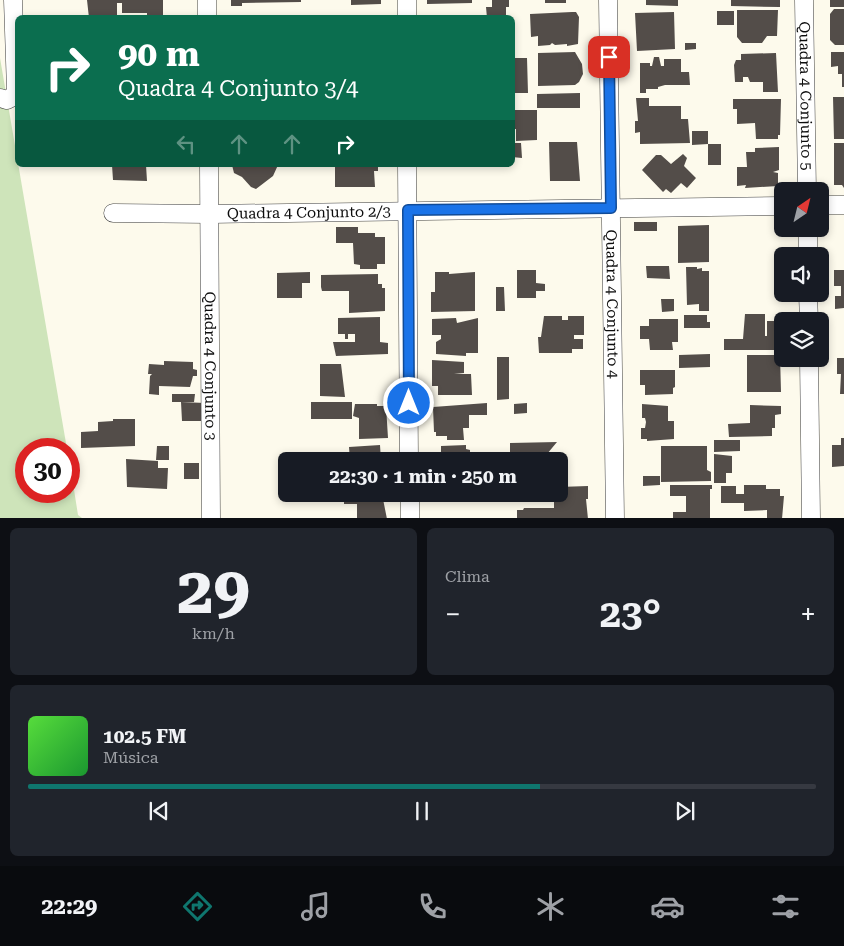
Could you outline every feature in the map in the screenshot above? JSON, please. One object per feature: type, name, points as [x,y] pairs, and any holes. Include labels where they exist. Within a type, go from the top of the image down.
[{"type":"street","points":[[13,0],[7,42],[15,85]]},
{"type":"street","points":[[207,0],[207,15]]},
{"type":"street","points":[[407,0],[407,15]]},
{"type":"street","name":"Quadra 4 Conjunto 4","points":[[608,0],[615,518]]},
{"type":"street","name":"Quadra 4 Conjunto 5","points":[[804,0],[807,182]]},
{"type":"street","points":[[0,98],[6,100],[13,96],[15,92]]},
{"type":"street","name":"Quadra 4 Conjunto 3","points":[[209,167],[211,518]]},
{"type":"street","points":[[407,167],[409,452]]},
{"type":"street","points":[[829,205],[844,205]]},
{"type":"street","name":"Quadra 4 Conjunto 2/3","points":[[113,213],[210,214],[774,206]]},
{"type":"street","points":[[809,367],[811,518]]},
{"type":"street","points":[[410,502],[410,518]]},
{"type":"green space","points":[[0,58],[15,146],[15,167],[19,167],[65,438],[15,438],[15,503],[76,503],[78,515],[82,518],[0,518]]},
{"type":"building","points":[[87,0],[163,0],[163,15],[122,13],[122,3],[117,3],[117,15],[89,15]]},
{"type":"building","points":[[231,0],[301,0],[301,2],[242,3],[242,6],[231,6]]},
{"type":"building","points":[[351,0],[381,0],[381,4],[351,5]]},
{"type":"building","points":[[427,0],[472,0],[472,3],[427,4]]},
{"type":"building","points":[[492,0],[509,0],[509,7],[506,7],[506,15],[487,15],[486,7],[492,7]]},
{"type":"building","points":[[545,0],[566,0],[566,3],[545,3]]},
{"type":"building","points":[[646,0],[678,0],[678,6],[646,5]]},
{"type":"building","points":[[731,0],[780,0],[780,7],[731,6]]},
{"type":"building","points":[[830,0],[844,0],[844,7],[830,7]]},
{"type":"building","points":[[834,9],[844,9],[844,45],[835,45],[830,40],[830,14]]},
{"type":"building","points":[[737,10],[778,10],[777,36],[767,36],[762,43],[742,43],[737,37]]},
{"type":"building","points":[[717,11],[734,11],[734,25],[717,25]]},
{"type":"building","points":[[576,12],[579,17],[578,44],[567,46],[567,44],[555,45],[552,43],[550,45],[538,46],[538,36],[531,37],[530,14]]},
{"type":"building","points":[[674,12],[675,49],[637,51],[635,13]]},
{"type":"building","points":[[685,43],[696,43],[696,49],[685,50]]},
{"type":"building","points":[[575,52],[582,64],[583,74],[579,82],[575,85],[538,86],[538,53]]},
{"type":"building","points":[[831,52],[844,52],[844,87],[842,87],[842,74],[838,74],[838,66],[831,67]]},
{"type":"building","points":[[776,53],[778,92],[763,92],[763,82],[750,82],[748,77],[743,77],[743,82],[735,82],[734,65],[736,60],[741,60],[741,54]]},
{"type":"building","points":[[654,57],[659,57],[661,66],[664,66],[664,59],[681,59],[681,72],[689,72],[690,85],[665,85],[658,87],[658,89],[646,89],[646,93],[640,93],[640,63],[650,63],[650,66],[652,66]]},
{"type":"building","points":[[515,58],[527,58],[528,93],[515,93]]},
{"type":"building","points":[[580,93],[580,108],[537,108],[537,94]]},
{"type":"building","points":[[833,97],[844,97],[844,139],[834,139]]},
{"type":"building","points":[[636,98],[649,98],[649,106],[681,106],[681,119],[688,119],[690,143],[640,144],[640,132],[635,133],[635,121],[638,121]]},
{"type":"building","points":[[733,99],[781,99],[780,135],[778,135],[778,139],[756,139],[755,123],[737,124],[737,109],[733,109]]},
{"type":"building","points":[[515,110],[537,110],[537,140],[516,141]]},
{"type":"building","points":[[692,131],[708,131],[708,144],[692,145]]},
{"type":"building","points":[[549,142],[577,142],[580,181],[550,181]]},
{"type":"building","points":[[515,143],[521,143],[522,158],[515,157]]},
{"type":"building","points":[[834,143],[844,143],[844,188],[842,185],[834,185]]},
{"type":"building","points":[[708,144],[721,144],[721,165],[708,165]]},
{"type":"building","points":[[779,147],[779,170],[773,172],[778,173],[778,182],[774,182],[774,186],[745,188],[746,185],[737,186],[737,167],[747,167],[746,152],[755,152],[755,148]]},
{"type":"building","points":[[683,154],[687,158],[684,166],[696,178],[687,188],[681,183],[671,193],[666,189],[663,192],[642,170],[656,155],[661,155],[671,164]]},
{"type":"building","points":[[112,167],[146,167],[147,181],[113,180]]},
{"type":"building","points":[[232,167],[277,167],[273,176],[256,189],[234,173]]},
{"type":"building","points":[[335,167],[378,167],[378,171],[374,171],[375,187],[335,187]]},
{"type":"building","points":[[634,222],[657,222],[657,231],[634,231]]},
{"type":"building","points":[[709,225],[709,262],[678,263],[678,226]]},
{"type":"building","points":[[336,227],[358,227],[358,233],[375,233],[375,237],[385,237],[385,264],[377,264],[377,269],[360,269],[360,265],[354,264],[353,243],[336,243]]},
{"type":"building","points":[[646,266],[669,266],[670,279],[647,278]]},
{"type":"building","points":[[686,267],[697,267],[697,269],[702,268],[702,271],[709,271],[709,311],[699,311],[699,304],[687,305]]},
{"type":"building","points":[[517,270],[536,270],[536,283],[545,284],[545,291],[536,291],[536,298],[517,298]]},
{"type":"building","points":[[834,270],[844,270],[844,308],[835,309],[835,296],[841,296],[841,286],[834,286]]},
{"type":"building","points":[[310,272],[310,283],[302,283],[302,298],[277,298],[277,273]]},
{"type":"building","points":[[435,272],[449,272],[449,274],[475,272],[475,311],[431,312],[431,292],[435,292]]},
{"type":"building","points":[[378,274],[378,284],[382,284],[382,288],[385,288],[385,311],[349,313],[349,291],[322,291],[321,275]]},
{"type":"building","points":[[496,287],[504,287],[505,311],[496,311]]},
{"type":"building","points":[[661,299],[674,299],[674,311],[662,312]]},
{"type":"building","points":[[745,314],[765,314],[765,336],[767,336],[767,321],[774,321],[774,350],[724,350],[724,339],[743,339]]},
{"type":"building","points":[[684,315],[707,315],[707,322],[710,322],[710,328],[684,328]]},
{"type":"building","points":[[544,316],[562,316],[562,320],[568,320],[568,316],[584,316],[584,335],[574,335],[574,339],[583,339],[583,349],[572,349],[572,353],[539,353],[538,337],[541,337]]},
{"type":"building","points":[[380,317],[380,342],[388,343],[388,354],[336,356],[333,342],[355,342],[355,334],[348,334],[348,339],[345,339],[345,334],[338,334],[338,318]]},
{"type":"building","points":[[456,318],[457,323],[478,318],[478,353],[466,353],[466,356],[436,354],[436,342],[441,339],[441,335],[432,335],[432,319]]},
{"type":"building","points":[[649,319],[678,319],[678,342],[672,342],[673,350],[650,350],[649,339],[640,339],[640,326],[649,326]]},
{"type":"building","points":[[710,354],[710,367],[679,368],[679,355]]},
{"type":"building","points":[[747,355],[774,355],[774,367],[780,367],[781,392],[747,392]]},
{"type":"building","points":[[497,357],[509,357],[509,399],[497,400]]},
{"type":"building","points":[[837,358],[844,358],[844,394],[840,394],[841,374],[837,374]]},
{"type":"building","points":[[432,360],[464,362],[464,373],[454,374],[471,374],[472,395],[438,395],[438,386],[432,386]]},
{"type":"building","points":[[164,361],[193,362],[193,369],[197,370],[197,376],[193,376],[190,387],[159,386],[159,395],[149,394],[150,376],[152,374],[148,374],[149,364],[164,365]]},
{"type":"building","points":[[320,364],[341,364],[345,397],[320,396]]},
{"type":"building","points":[[640,370],[675,370],[673,394],[645,395],[645,385],[640,385]]},
{"type":"building","points":[[172,394],[195,394],[194,402],[172,402]]},
{"type":"building","points":[[181,402],[205,403],[205,421],[182,421]]},
{"type":"building","points":[[311,402],[352,402],[352,419],[311,419]]},
{"type":"building","points":[[487,403],[487,415],[469,415],[469,428],[463,428],[464,440],[447,440],[447,436],[436,436],[436,432],[434,432],[433,407]]},
{"type":"building","points":[[527,403],[527,413],[514,414],[514,404]]},
{"type":"building","points":[[355,404],[386,406],[388,438],[359,439],[359,418],[353,416]]},
{"type":"building","points":[[642,404],[668,406],[668,421],[674,421],[674,439],[647,441],[647,439],[641,439],[641,428],[645,428],[646,422],[645,418],[642,418]]},
{"type":"building","points":[[750,405],[781,406],[781,414],[775,415],[775,428],[772,428],[772,436],[729,437],[728,424],[750,423]]},
{"type":"building","points":[[113,419],[135,419],[135,446],[81,448],[81,432],[98,431],[98,422],[113,421]]},
{"type":"building","points":[[841,438],[844,438],[844,466],[832,467],[832,445],[841,445]]},
{"type":"building","points":[[714,440],[740,440],[740,451],[714,452]]},
{"type":"building","points":[[557,442],[549,452],[510,452],[510,443]]},
{"type":"building","points":[[380,445],[380,452],[349,452],[349,447]]},
{"type":"building","points":[[466,445],[466,449],[470,450],[470,452],[441,452],[441,446]]},
{"type":"building","points":[[157,446],[169,446],[169,460],[156,460]]},
{"type":"building","points":[[661,446],[707,446],[707,470],[711,472],[711,481],[661,482]]},
{"type":"building","points":[[714,454],[732,456],[732,473],[726,473],[726,483],[714,483]]},
{"type":"building","points":[[126,459],[158,461],[158,468],[168,468],[167,489],[127,487]]},
{"type":"building","points":[[184,463],[199,463],[199,479],[184,479]]},
{"type":"building","points":[[643,476],[660,476],[660,485],[643,486]]},
{"type":"building","points":[[670,485],[712,485],[712,489],[710,489],[710,518],[673,518],[673,512],[686,512],[686,496],[670,496]]},
{"type":"building","points":[[744,485],[766,485],[766,489],[780,489],[780,496],[784,496],[782,518],[767,518],[767,510],[744,511],[744,503],[721,503],[721,486],[736,486],[736,494],[744,494]]},
{"type":"building","points":[[588,486],[588,499],[586,499],[588,518],[517,518],[517,510],[523,510],[524,508],[554,508],[554,502],[568,502],[568,487]]},
{"type":"building","points":[[344,502],[384,502],[387,518],[357,518],[357,504],[344,504]]},
{"type":"route","points":[[409,403],[408,210],[611,208],[609,57]]}]
